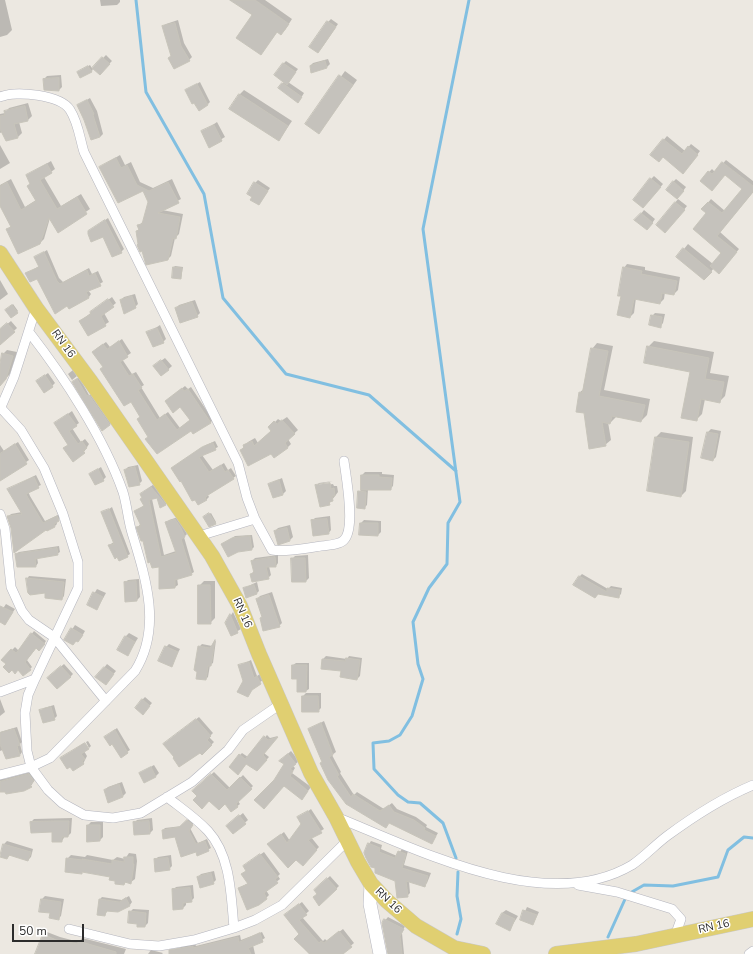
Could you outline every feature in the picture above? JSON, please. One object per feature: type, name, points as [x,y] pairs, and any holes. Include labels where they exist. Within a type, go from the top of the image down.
[{"type":"main road","name":"RN 16","points":[[0,253],[36,308],[200,536],[240,606],[259,654],[311,773],[336,817],[347,841],[372,884],[387,901],[416,926],[454,948],[483,954]]},
{"type":"main road","points":[[372,884],[370,904],[378,953]]},
{"type":"main road","name":"RN 16","points":[[556,954],[636,944],[753,919]]},
{"type":"street","points":[[0,97],[34,94],[62,102],[70,110],[84,152],[238,463],[247,498],[255,519],[272,550],[282,552],[339,543],[344,540],[348,534],[349,525],[349,495],[344,461]]},
{"type":"street","points":[[36,308],[14,377],[1,407],[21,430],[44,468],[63,514],[78,562],[78,588],[28,696],[25,713],[27,751],[31,767],[48,790],[62,804],[84,815],[113,818],[141,813],[192,782],[205,772],[228,750],[235,739],[250,724],[282,704]]},
{"type":"street","points":[[0,775],[31,767],[50,758],[135,671],[143,658],[149,638],[150,614],[147,586],[123,493],[113,467],[80,407],[47,355],[29,332]]},
{"type":"street","points":[[0,514],[5,529],[11,587],[24,615],[54,637],[106,701]]},
{"type":"street","points":[[200,536],[255,519]]},
{"type":"street","points":[[0,692],[35,680]]},
{"type":"street","points":[[571,884],[592,880],[632,865],[668,836],[710,806],[753,785]]},
{"type":"street","points":[[167,797],[209,832],[219,849],[229,878],[234,928]]},
{"type":"street","points":[[336,817],[460,867],[523,882],[571,884],[617,892],[672,909],[681,920],[675,936]]},
{"type":"street","points":[[69,928],[130,944],[159,946],[194,940],[234,928],[255,920],[282,905],[347,841]]},
{"type":"street","points":[[749,954],[753,952]]},
{"type":"building","points":[[230,0],[255,0],[289,24],[281,35],[277,32],[261,55],[236,38],[252,15]]},
{"type":"building","points":[[327,21],[336,27],[318,53],[309,47]]},
{"type":"building","points":[[175,23],[181,46],[190,61],[174,69],[168,58],[171,56],[162,26]]},
{"type":"building","points":[[102,57],[110,64],[100,75],[92,68]]},
{"type":"building","points":[[325,61],[327,68],[311,73],[310,66]]},
{"type":"building","points":[[283,63],[296,72],[287,85],[274,75]]},
{"type":"building","points":[[88,66],[92,72],[80,78],[77,72]]},
{"type":"building","points":[[339,75],[353,85],[319,134],[305,124]]},
{"type":"building","points":[[59,78],[59,91],[44,90],[43,79]]},
{"type":"building","points":[[282,83],[302,97],[298,103],[278,88]]},
{"type":"building","points":[[197,84],[208,105],[199,111],[194,103],[192,104],[185,90]]},
{"type":"building","points":[[239,94],[288,126],[279,141],[229,109]]},
{"type":"building","points":[[87,100],[94,114],[93,115],[100,137],[91,140],[77,105]]},
{"type":"building","points":[[25,106],[28,121],[14,124],[18,138],[6,141],[0,129],[0,116],[5,115],[4,111]]},
{"type":"building","points":[[214,125],[222,141],[209,148],[201,131]]},
{"type":"building","points":[[663,139],[682,154],[688,146],[698,155],[683,174],[663,157],[659,162],[650,155]]},
{"type":"building","points":[[116,158],[121,168],[127,165],[137,185],[149,191],[168,182],[179,203],[158,213],[180,217],[176,239],[173,238],[168,260],[146,265],[142,251],[140,252],[137,245],[136,231],[139,230],[137,225],[142,224],[148,202],[143,191],[118,203],[99,167]]},
{"type":"building","points":[[722,162],[753,186],[753,192],[717,236],[737,252],[719,274],[710,266],[721,253],[693,229],[706,213],[701,209],[708,202],[722,213],[742,189],[725,175],[712,191],[700,181],[708,171],[712,174]]},
{"type":"building","points":[[47,164],[52,173],[40,180],[57,209],[77,197],[87,214],[58,233],[49,218],[40,244],[18,254],[6,229],[11,227],[0,206],[0,186],[7,182],[21,210],[36,201],[27,186],[30,184],[26,175]]},
{"type":"building","points":[[650,178],[661,187],[643,208],[633,200]]},
{"type":"building","points":[[673,181],[684,191],[677,199],[666,190]]},
{"type":"building","points":[[254,182],[268,191],[259,205],[250,200],[252,197],[247,194]]},
{"type":"building","points":[[675,202],[685,210],[665,233],[656,225]]},
{"type":"building","points":[[641,213],[653,223],[647,230],[634,220]]},
{"type":"building","points":[[105,220],[122,253],[112,257],[103,237],[91,242],[88,234],[88,231]]},
{"type":"building","points":[[683,248],[712,272],[704,280],[676,257]]},
{"type":"building","points":[[44,252],[57,281],[60,284],[87,270],[89,276],[95,273],[101,286],[86,292],[89,298],[69,309],[67,306],[55,314],[37,279],[30,282],[25,273],[39,267],[34,257]]},
{"type":"building","points":[[173,267],[182,268],[181,279],[172,278]]},
{"type":"building","points":[[623,267],[642,271],[641,274],[677,281],[674,295],[662,293],[660,304],[634,299],[630,318],[617,315],[621,296],[618,296]]},
{"type":"building","points":[[132,296],[136,308],[124,314],[120,300]]},
{"type":"building","points":[[108,299],[114,307],[101,316],[106,326],[88,336],[79,321],[91,314],[90,312]]},
{"type":"building","points":[[192,302],[198,317],[180,323],[175,308]]},
{"type":"building","points":[[12,305],[18,313],[11,318],[5,310]]},
{"type":"building","points":[[651,315],[662,317],[661,328],[649,325]]},
{"type":"building","points":[[7,323],[15,332],[0,345],[0,329]]},
{"type":"building","points":[[157,328],[164,343],[153,347],[146,332]]},
{"type":"building","points":[[119,341],[128,357],[120,362],[129,376],[133,374],[142,388],[138,390],[157,420],[165,414],[177,430],[190,420],[180,407],[173,413],[165,401],[182,388],[184,391],[188,389],[211,423],[193,434],[191,431],[157,454],[145,439],[148,437],[137,419],[140,417],[131,402],[124,406],[100,369],[103,367],[92,352],[103,344],[107,349]]},
{"type":"building","points":[[647,346],[709,358],[705,379],[724,382],[720,403],[701,399],[697,421],[681,418],[690,372],[644,363]]},
{"type":"building","points":[[591,348],[608,351],[599,396],[645,405],[641,422],[612,416],[610,424],[602,422],[606,446],[589,449],[584,413],[576,412],[579,392],[582,393]]},
{"type":"building","points":[[2,353],[13,356],[6,379],[0,386],[0,364]]},
{"type":"building","points":[[161,360],[169,370],[161,376],[153,366]]},
{"type":"building","points":[[45,375],[53,387],[44,393],[36,381]]},
{"type":"building","points":[[77,379],[87,396],[89,395],[110,425],[102,431],[72,382]]},
{"type":"building","points":[[68,414],[77,426],[69,431],[78,444],[82,441],[87,448],[83,451],[85,453],[73,462],[63,448],[68,445],[54,423]]},
{"type":"building","points":[[282,420],[295,434],[285,443],[288,448],[274,458],[271,454],[248,466],[240,450],[244,448],[243,445],[252,441],[254,446],[271,431],[268,427],[274,421],[277,424]]},
{"type":"building","points":[[707,432],[718,434],[713,461],[701,458]]},
{"type":"building","points":[[655,437],[689,442],[681,497],[647,491]]},
{"type":"building","points":[[213,443],[216,450],[199,457],[209,472],[221,465],[225,472],[228,470],[234,479],[208,495],[205,498],[207,500],[198,505],[195,500],[192,501],[181,481],[180,482],[171,468],[202,447]]},
{"type":"building","points":[[15,444],[27,464],[0,481],[0,454]]},
{"type":"building","points":[[135,467],[140,485],[129,487],[124,470]]},
{"type":"building","points":[[98,469],[104,481],[95,485],[89,474]]},
{"type":"building","points":[[361,475],[379,475],[379,477],[392,478],[391,490],[361,490]]},
{"type":"building","points":[[34,477],[39,488],[26,494],[28,498],[43,523],[57,516],[59,521],[54,524],[55,527],[47,531],[46,530],[14,553],[11,528],[7,516],[22,514],[7,489]]},
{"type":"building","points":[[279,480],[283,495],[273,498],[268,484]]},
{"type":"building","points":[[330,483],[331,489],[334,488],[335,496],[332,496],[333,501],[329,502],[330,505],[320,507],[315,485]]},
{"type":"building","points":[[151,487],[166,505],[160,508],[157,498],[149,500],[161,557],[176,553],[165,522],[175,519],[185,537],[181,539],[192,575],[175,580],[175,588],[159,589],[159,567],[152,568],[150,562],[148,563],[143,541],[141,541],[136,527],[141,526],[134,511],[144,506],[140,499],[142,498],[140,494]]},
{"type":"building","points":[[358,491],[366,492],[365,509],[357,508]]},
{"type":"building","points":[[109,509],[128,557],[119,561],[117,557],[115,559],[108,545],[114,544],[101,512]]},
{"type":"building","points":[[209,513],[216,524],[209,527],[203,517]]},
{"type":"building","points":[[327,519],[329,534],[313,536],[311,520]]},
{"type":"building","points":[[360,523],[378,523],[378,536],[359,535]]},
{"type":"building","points":[[287,528],[290,541],[278,545],[274,531]]},
{"type":"building","points":[[250,536],[252,550],[238,552],[228,557],[221,544],[232,538]]},
{"type":"building","points":[[57,548],[58,555],[35,559],[36,567],[17,567],[15,554]]},
{"type":"building","points":[[275,557],[276,567],[266,567],[269,579],[252,582],[250,574],[254,573],[251,561]]},
{"type":"building","points":[[291,558],[305,558],[306,582],[292,582]]},
{"type":"building","points":[[579,576],[607,592],[607,588],[620,590],[619,598],[598,594],[595,598],[573,585]]},
{"type":"building","points":[[26,578],[64,582],[62,600],[45,598],[45,593],[30,595],[28,593]]},
{"type":"building","points":[[136,581],[137,601],[125,602],[124,582]]},
{"type":"building","points":[[198,585],[210,585],[211,624],[198,624]]},
{"type":"building","points":[[254,585],[257,594],[246,598],[243,588]]},
{"type":"building","points":[[93,592],[103,597],[97,610],[87,605]]},
{"type":"building","points":[[269,595],[280,627],[263,631],[260,618],[262,617],[256,599]]},
{"type":"building","points":[[0,606],[13,612],[5,625],[0,622]]},
{"type":"building","points":[[230,614],[238,633],[231,636],[225,623]]},
{"type":"building","points":[[71,628],[83,635],[78,642],[76,641],[73,645],[64,640]]},
{"type":"building","points":[[31,633],[45,644],[39,651],[36,648],[25,662],[31,670],[23,676],[18,670],[15,674],[12,670],[9,673],[3,667],[6,664],[1,660],[11,649],[16,653]]},
{"type":"building","points":[[125,636],[135,642],[128,656],[117,650]]},
{"type":"building","points":[[215,640],[211,666],[208,666],[206,680],[196,679],[197,672],[194,670],[198,646],[210,648]]},
{"type":"building","points":[[165,646],[178,652],[172,667],[158,661]]},
{"type":"building","points":[[346,658],[360,660],[357,680],[340,677],[341,671],[321,669],[322,659],[345,661]]},
{"type":"building","points":[[249,662],[254,678],[257,676],[261,684],[252,690],[248,697],[237,692],[243,681],[238,665]]},
{"type":"building","points":[[292,665],[307,665],[306,692],[297,692],[297,679],[292,679]]},
{"type":"building","points":[[61,666],[71,677],[57,689],[47,678]]},
{"type":"building","points":[[104,667],[114,674],[106,685],[95,677]]},
{"type":"building","points":[[302,696],[318,696],[319,712],[302,712]]},
{"type":"building","points":[[142,699],[150,706],[143,715],[135,708]]},
{"type":"building","points":[[51,707],[55,720],[43,723],[39,710]]},
{"type":"building","points":[[196,719],[211,736],[207,740],[212,745],[202,755],[200,753],[179,767],[173,758],[174,757],[163,744]]},
{"type":"building","points":[[321,723],[333,755],[329,757],[339,775],[337,776],[351,797],[353,794],[380,811],[389,805],[394,812],[414,820],[425,828],[424,830],[436,836],[432,844],[389,823],[386,828],[346,804],[328,780],[320,763],[322,762],[308,729]]},
{"type":"building","points":[[14,729],[20,745],[17,746],[20,756],[6,759],[0,744],[0,733]]},
{"type":"building","points":[[115,730],[128,753],[121,758],[112,744],[110,746],[104,737]]},
{"type":"building","points":[[264,736],[268,740],[278,737],[263,755],[267,760],[257,771],[246,764],[238,775],[229,767],[239,754],[245,759]]},
{"type":"building","points":[[85,743],[89,749],[81,754],[85,759],[82,761],[84,764],[73,771],[70,767],[67,769],[60,758]]},
{"type":"building","points":[[288,754],[296,764],[290,769],[293,771],[290,776],[308,791],[302,800],[284,786],[264,809],[254,800],[274,780],[284,764],[279,761]]},
{"type":"building","points":[[151,767],[156,777],[144,783],[139,773]]},
{"type":"building","points":[[29,774],[34,781],[30,785],[32,787],[24,791],[6,794],[5,792],[0,792],[0,782]]},
{"type":"building","points":[[211,774],[227,790],[240,777],[252,789],[236,804],[238,807],[231,812],[225,804],[219,810],[209,801],[202,809],[193,800],[197,796],[192,791]]},
{"type":"building","points":[[119,784],[123,797],[108,803],[104,790]]},
{"type":"building","points":[[308,811],[322,833],[308,840],[317,850],[303,866],[296,860],[288,868],[267,844],[281,834],[287,843],[301,824],[297,817]]},
{"type":"building","points":[[239,815],[246,824],[233,834],[226,826]]},
{"type":"building","points":[[187,820],[193,825],[189,831],[196,844],[205,841],[209,851],[197,856],[196,852],[181,857],[175,837],[163,839],[162,830],[179,827]]},
{"type":"building","points":[[69,821],[68,837],[62,837],[62,842],[52,842],[52,832],[31,833],[30,822]]},
{"type":"building","points":[[149,821],[150,834],[134,835],[133,822]]},
{"type":"building","points":[[87,825],[100,825],[100,841],[87,842]]},
{"type":"building","points":[[368,843],[380,848],[379,852],[395,858],[398,851],[406,854],[402,868],[428,876],[425,887],[406,881],[408,897],[397,898],[395,881],[375,873],[375,868],[371,867],[366,858],[364,853]]},
{"type":"building","points":[[3,844],[31,852],[28,861],[9,855],[7,859],[0,857]]},
{"type":"building","points":[[260,854],[278,877],[275,879],[278,883],[264,893],[267,899],[259,905],[247,910],[238,888],[248,884],[241,874],[246,871],[243,866]]},
{"type":"building","points":[[124,857],[133,857],[134,864],[131,884],[125,882],[124,885],[115,884],[115,881],[109,880],[110,877],[82,872],[82,874],[65,872],[66,858],[112,864],[112,860],[124,862]]},
{"type":"building","points":[[168,858],[170,870],[155,872],[154,859]]},
{"type":"building","points":[[211,873],[214,884],[200,888],[197,877]]},
{"type":"building","points":[[327,878],[337,889],[319,906],[313,897],[317,894],[314,890]]},
{"type":"building","points":[[190,888],[192,902],[183,903],[183,909],[173,910],[172,889]]},
{"type":"building","points":[[126,898],[130,906],[118,912],[106,911],[105,916],[97,915],[99,899],[119,902]]},
{"type":"building","points":[[41,899],[61,902],[59,920],[49,918],[50,913],[39,912]]},
{"type":"building","points":[[299,904],[307,915],[299,920],[319,943],[321,941],[324,943],[339,931],[352,947],[343,954],[310,954],[294,939],[299,934],[284,915]]},
{"type":"building","points":[[523,910],[537,915],[533,925],[520,920]]},
{"type":"building","points":[[129,911],[146,913],[145,927],[137,927],[137,924],[128,923]]},
{"type":"building","points":[[502,913],[515,919],[510,931],[496,924]]},
{"type":"building","points":[[384,919],[404,929],[400,936],[402,954],[388,954],[382,923]]},
{"type":"building","points":[[260,933],[263,942],[248,948],[251,954],[169,954],[169,950],[193,946],[193,948],[238,937],[239,942]]},
{"type":"building","points":[[43,934],[56,940],[78,944],[78,941],[116,952],[116,954],[35,954]]},
{"type":"waterway","points":[[136,0],[146,92],[204,194],[223,298],[286,374],[369,395],[456,471]]},
{"type":"waterway","points":[[456,858],[443,823],[420,803],[408,802],[398,795],[374,769],[373,743],[389,741],[400,735],[412,716],[423,679],[418,664],[413,622],[429,588],[447,564],[448,523],[460,502],[423,229],[469,0]]},
{"type":"waterway","points":[[630,893],[644,885],[673,886],[718,877],[728,850],[744,837],[753,838]]},
{"type":"waterway","points":[[457,934],[461,919],[457,896],[458,872]]},
{"type":"waterway","points":[[608,937],[626,897]]}]
